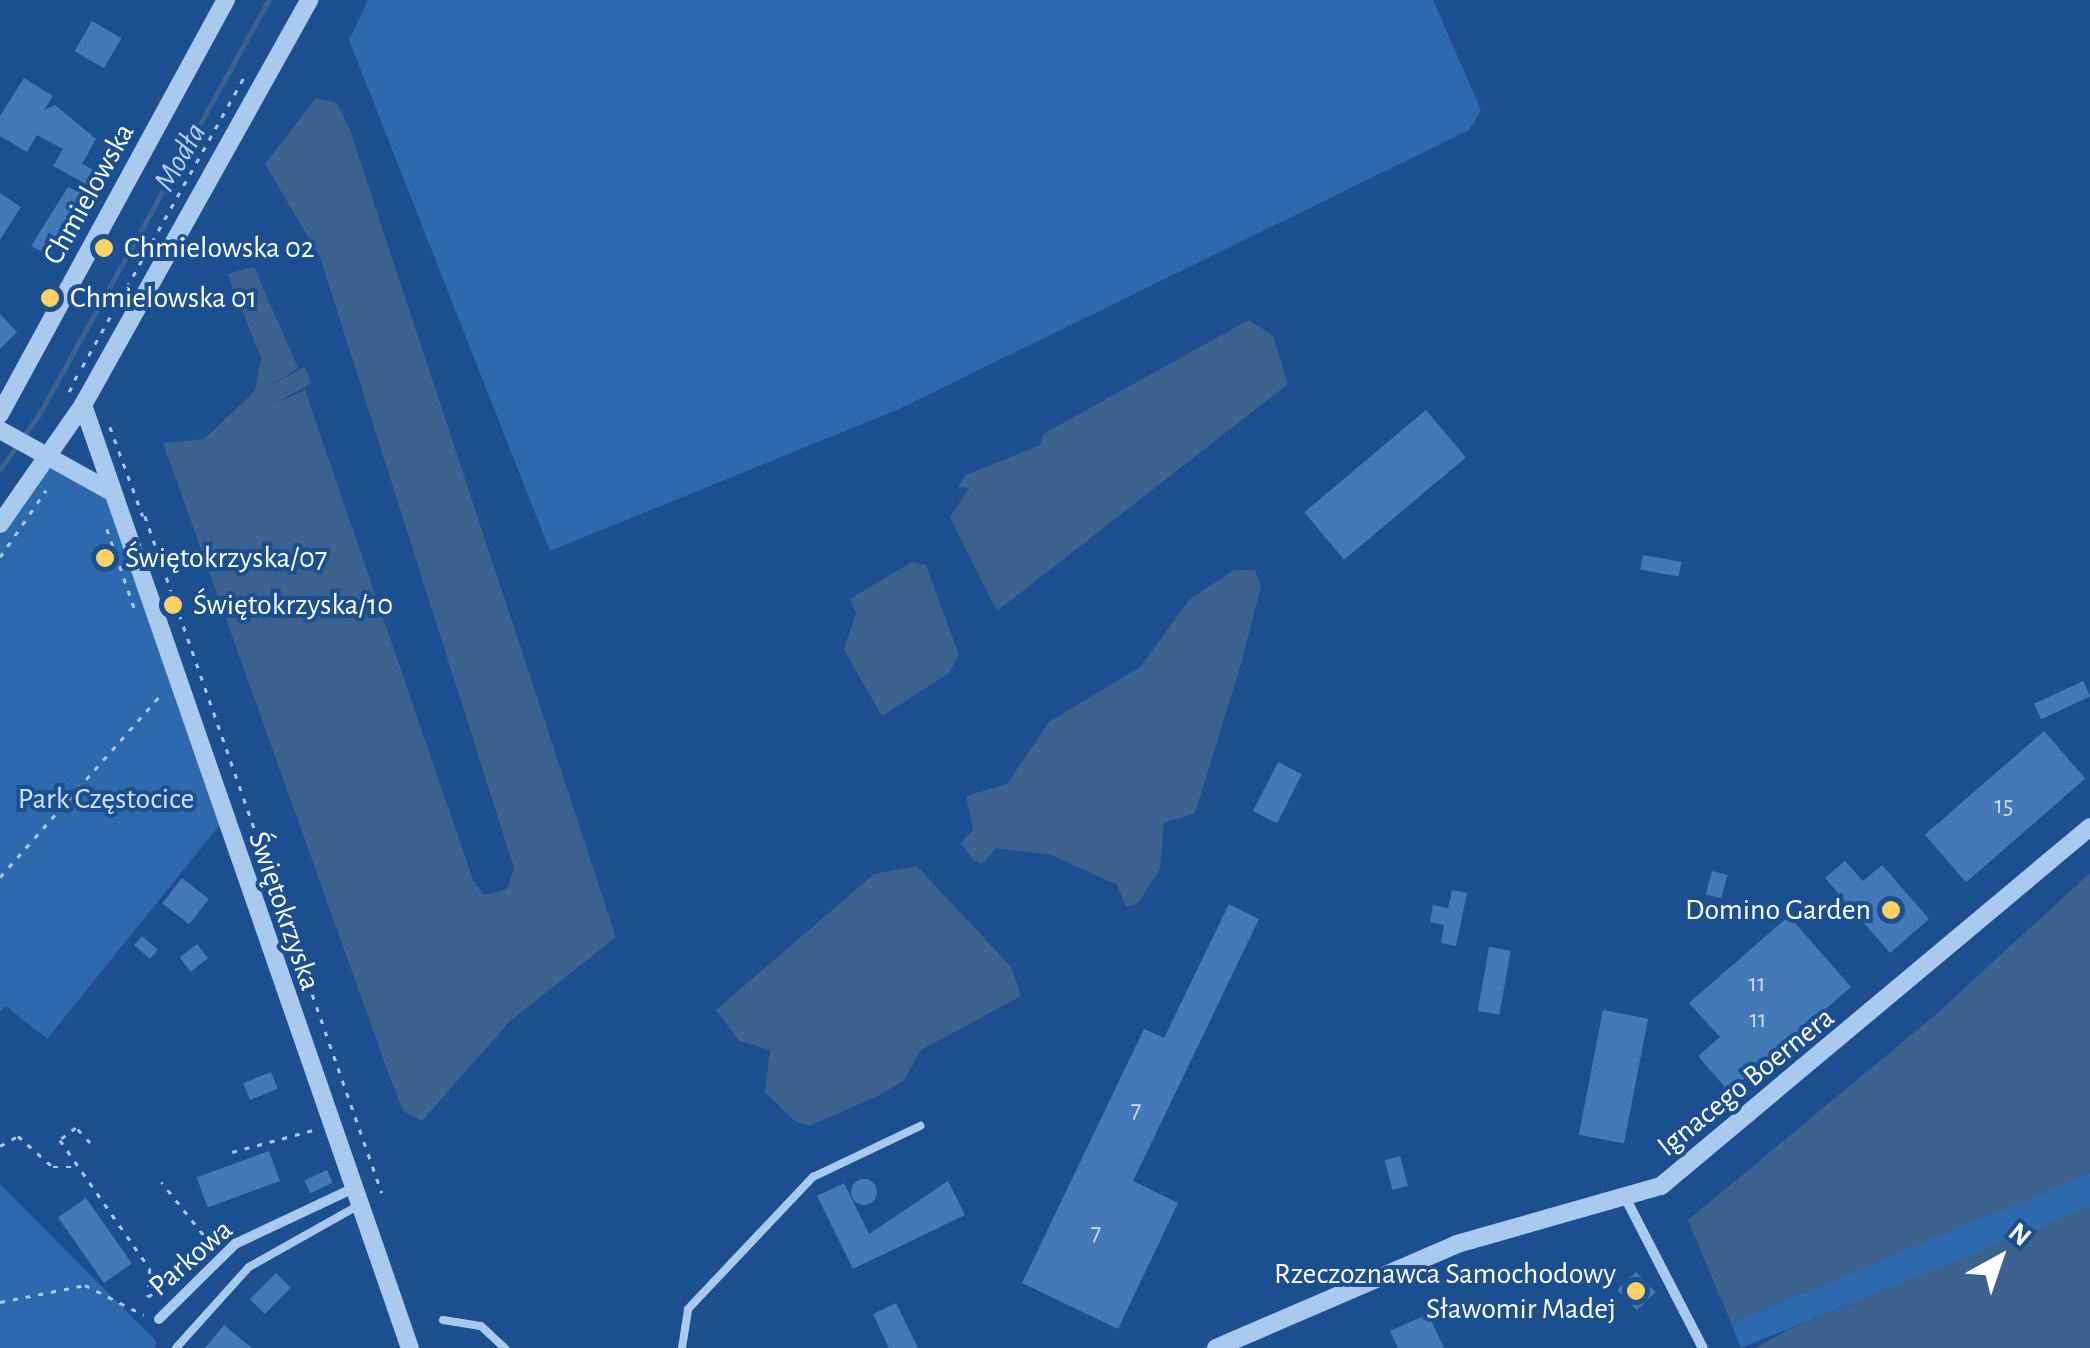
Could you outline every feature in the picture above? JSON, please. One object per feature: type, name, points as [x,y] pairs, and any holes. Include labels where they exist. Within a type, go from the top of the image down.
[{"type":"street","name":"Chmielowska","points":[[0,414],[226,0]]},
{"type":"street","points":[[0,524],[43,452],[84,405],[309,0]]},
{"type":"street","name":"Świętokrzyska","points":[[84,405],[110,491],[410,1348]]},
{"type":"street","points":[[7,433],[110,491]]},
{"type":"street","name":"Ignacego Boernera","points":[[1216,1348],[1457,1244],[1627,1200],[1704,1158],[2090,827]]},
{"type":"street","name":"Parkowa","points":[[159,1319],[235,1244],[357,1196]]},
{"type":"street","points":[[1627,1200],[1703,1348]]},
{"type":"lane","points":[[682,1348],[688,1310],[813,1177],[920,1126]]},
{"type":"lane","points":[[176,1348],[249,1267],[357,1196]]},
{"type":"lane","points":[[444,1320],[481,1326],[505,1348]]},
{"type":"path","points":[[99,376],[81,366],[251,66]]},
{"type":"path","points":[[110,424],[382,1193]]},
{"type":"path","points":[[138,614],[103,530],[145,515]]},
{"type":"path","points":[[0,877],[165,689],[160,673]]},
{"type":"path","points":[[232,1152],[330,1124]]},
{"type":"path","points":[[90,1143],[76,1128],[60,1140],[150,1269],[148,1297],[211,1246],[160,1182]]},
{"type":"path","points":[[0,1146],[18,1136],[54,1167],[77,1167]]},
{"type":"path","name":"Parkowa","points":[[0,1302],[85,1284],[159,1319]]},
{"type":"green space","points":[[368,0],[1433,0],[1481,110],[1469,130],[899,409],[550,551],[349,40]]},
{"type":"green space","name":"Park Częstocice","points":[[51,455],[110,491],[223,821],[47,1039],[6,1006],[0,1012],[0,524]]},
{"type":"green space","points":[[2090,1172],[2090,1208],[1741,1348],[1731,1323]]},
{"type":"green space","points":[[0,1184],[157,1342],[154,1348],[0,1348]]},
{"type":"shaded area","points":[[316,98],[337,103],[350,130],[616,937],[509,1022],[422,1121],[403,1111],[389,1075],[163,443],[204,439],[255,391],[261,357],[227,274],[254,267],[298,368],[269,387],[304,367],[312,383],[276,403],[305,390],[473,880],[484,895],[507,889],[514,868],[320,257],[265,164]]},
{"type":"shaded area","points":[[1249,320],[1273,336],[1288,384],[997,611],[950,517],[969,488],[958,487],[966,475],[1040,445],[1043,434]]},
{"type":"shaded area","points":[[912,562],[926,565],[959,655],[949,673],[882,716],[844,650],[856,613],[850,599]]},
{"type":"shaded area","points":[[1234,570],[1255,570],[1261,586],[1242,661],[1195,813],[1164,823],[1160,869],[1138,903],[1126,907],[1117,885],[1052,855],[996,848],[982,864],[973,860],[961,843],[973,830],[966,796],[1007,784],[1049,722],[1140,667],[1190,599]]},
{"type":"shaded area","points":[[917,866],[1011,967],[1021,996],[921,1050],[904,1080],[880,1095],[809,1126],[796,1122],[765,1092],[770,1050],[739,1041],[716,1010],[874,874]]},
{"type":"shaded area","points":[[2090,873],[2090,1173],[1731,1323],[1688,1220],[1934,1016]]},
{"type":"shaded area","points":[[2090,1206],[2090,1348],[1755,1348],[1788,1330]]},
{"type":"building","points":[[92,21],[121,38],[104,68],[74,51]]},
{"type":"building","points":[[24,78],[53,96],[44,110],[55,105],[96,139],[82,164],[94,170],[86,184],[53,166],[63,149],[37,135],[27,152],[0,136],[0,116]]},
{"type":"building","points":[[68,187],[81,193],[50,256],[31,246]]},
{"type":"building","points":[[0,193],[21,207],[0,240]]},
{"type":"building","points":[[0,314],[17,332],[0,349]]},
{"type":"building","points":[[1426,410],[1466,457],[1344,560],[1304,512]]},
{"type":"building","points":[[1643,555],[1681,562],[1679,577],[1640,570]]},
{"type":"building","points":[[2083,681],[2090,696],[2041,719],[2034,704]]},
{"type":"building","points":[[2044,731],[2085,779],[1966,882],[1925,835]]},
{"type":"building","points":[[1278,762],[1302,774],[1277,823],[1253,811]]},
{"type":"building","points":[[1845,861],[1863,881],[1882,865],[1929,919],[1890,953],[1825,878]]},
{"type":"building","points":[[1712,871],[1727,875],[1721,898],[1706,894]]},
{"type":"building","points":[[182,878],[209,899],[189,924],[162,903]]},
{"type":"building","points":[[1452,890],[1467,893],[1456,946],[1441,943],[1444,925],[1430,922],[1433,905],[1448,908]]},
{"type":"building","points":[[1229,904],[1259,919],[1133,1181],[1178,1203],[1118,1329],[1022,1283],[1144,1029],[1164,1038]]},
{"type":"building","points":[[1789,916],[1851,987],[1729,1092],[1698,1056],[1720,1037],[1689,1003]]},
{"type":"building","points":[[142,936],[158,950],[150,959],[134,945]]},
{"type":"building","points":[[197,944],[208,958],[191,972],[180,958]]},
{"type":"building","points":[[1489,947],[1511,951],[1499,1015],[1478,1011]]},
{"type":"building","points":[[1603,1010],[1648,1019],[1624,1143],[1579,1135]]},
{"type":"building","points":[[271,1072],[278,1089],[250,1100],[243,1083]]},
{"type":"building","points":[[269,1151],[280,1181],[208,1207],[197,1177]]},
{"type":"building","points":[[1400,1156],[1408,1186],[1393,1190],[1385,1160]]},
{"type":"building","points":[[327,1170],[333,1183],[310,1193],[304,1181]]},
{"type":"building","points":[[864,1179],[873,1183],[877,1192],[873,1201],[864,1205],[855,1201],[851,1192],[855,1183]]},
{"type":"building","points":[[948,1181],[965,1215],[853,1269],[817,1196],[844,1183],[869,1234]]},
{"type":"building","points":[[86,1198],[132,1264],[104,1283],[58,1218]]},
{"type":"building","name":"Rzeczoznawca Samochodowy Sławomir Madej","points":[[1636,1272],[1655,1292],[1637,1310],[1617,1290]]},
{"type":"building","points":[[276,1273],[291,1288],[265,1314],[250,1299]]},
{"type":"building","points":[[896,1303],[918,1348],[889,1348],[873,1314]]},
{"type":"building","points":[[1428,1314],[1444,1348],[1398,1348],[1390,1331]]},
{"type":"building","points":[[224,1325],[252,1348],[205,1348]]},
{"type":"waterway","name":"Modła","points":[[0,469],[38,416],[269,0]]},
{"type":"place","name":"Chmielowska 02","points":[[104,248]]},
{"type":"place","name":"Chmielowska 01","points":[[50,298]]},
{"type":"place","name":"Świętokrzyska/07","points":[[105,558]]},
{"type":"place","name":"Świętokrzyska/10","points":[[173,605]]},
{"type":"place","name":"Domino Garden","points":[[1891,910]]},
{"type":"place","name":"Rzeczoznawca Samochodowy Sławomir Madej","points":[[1636,1291]]}]
